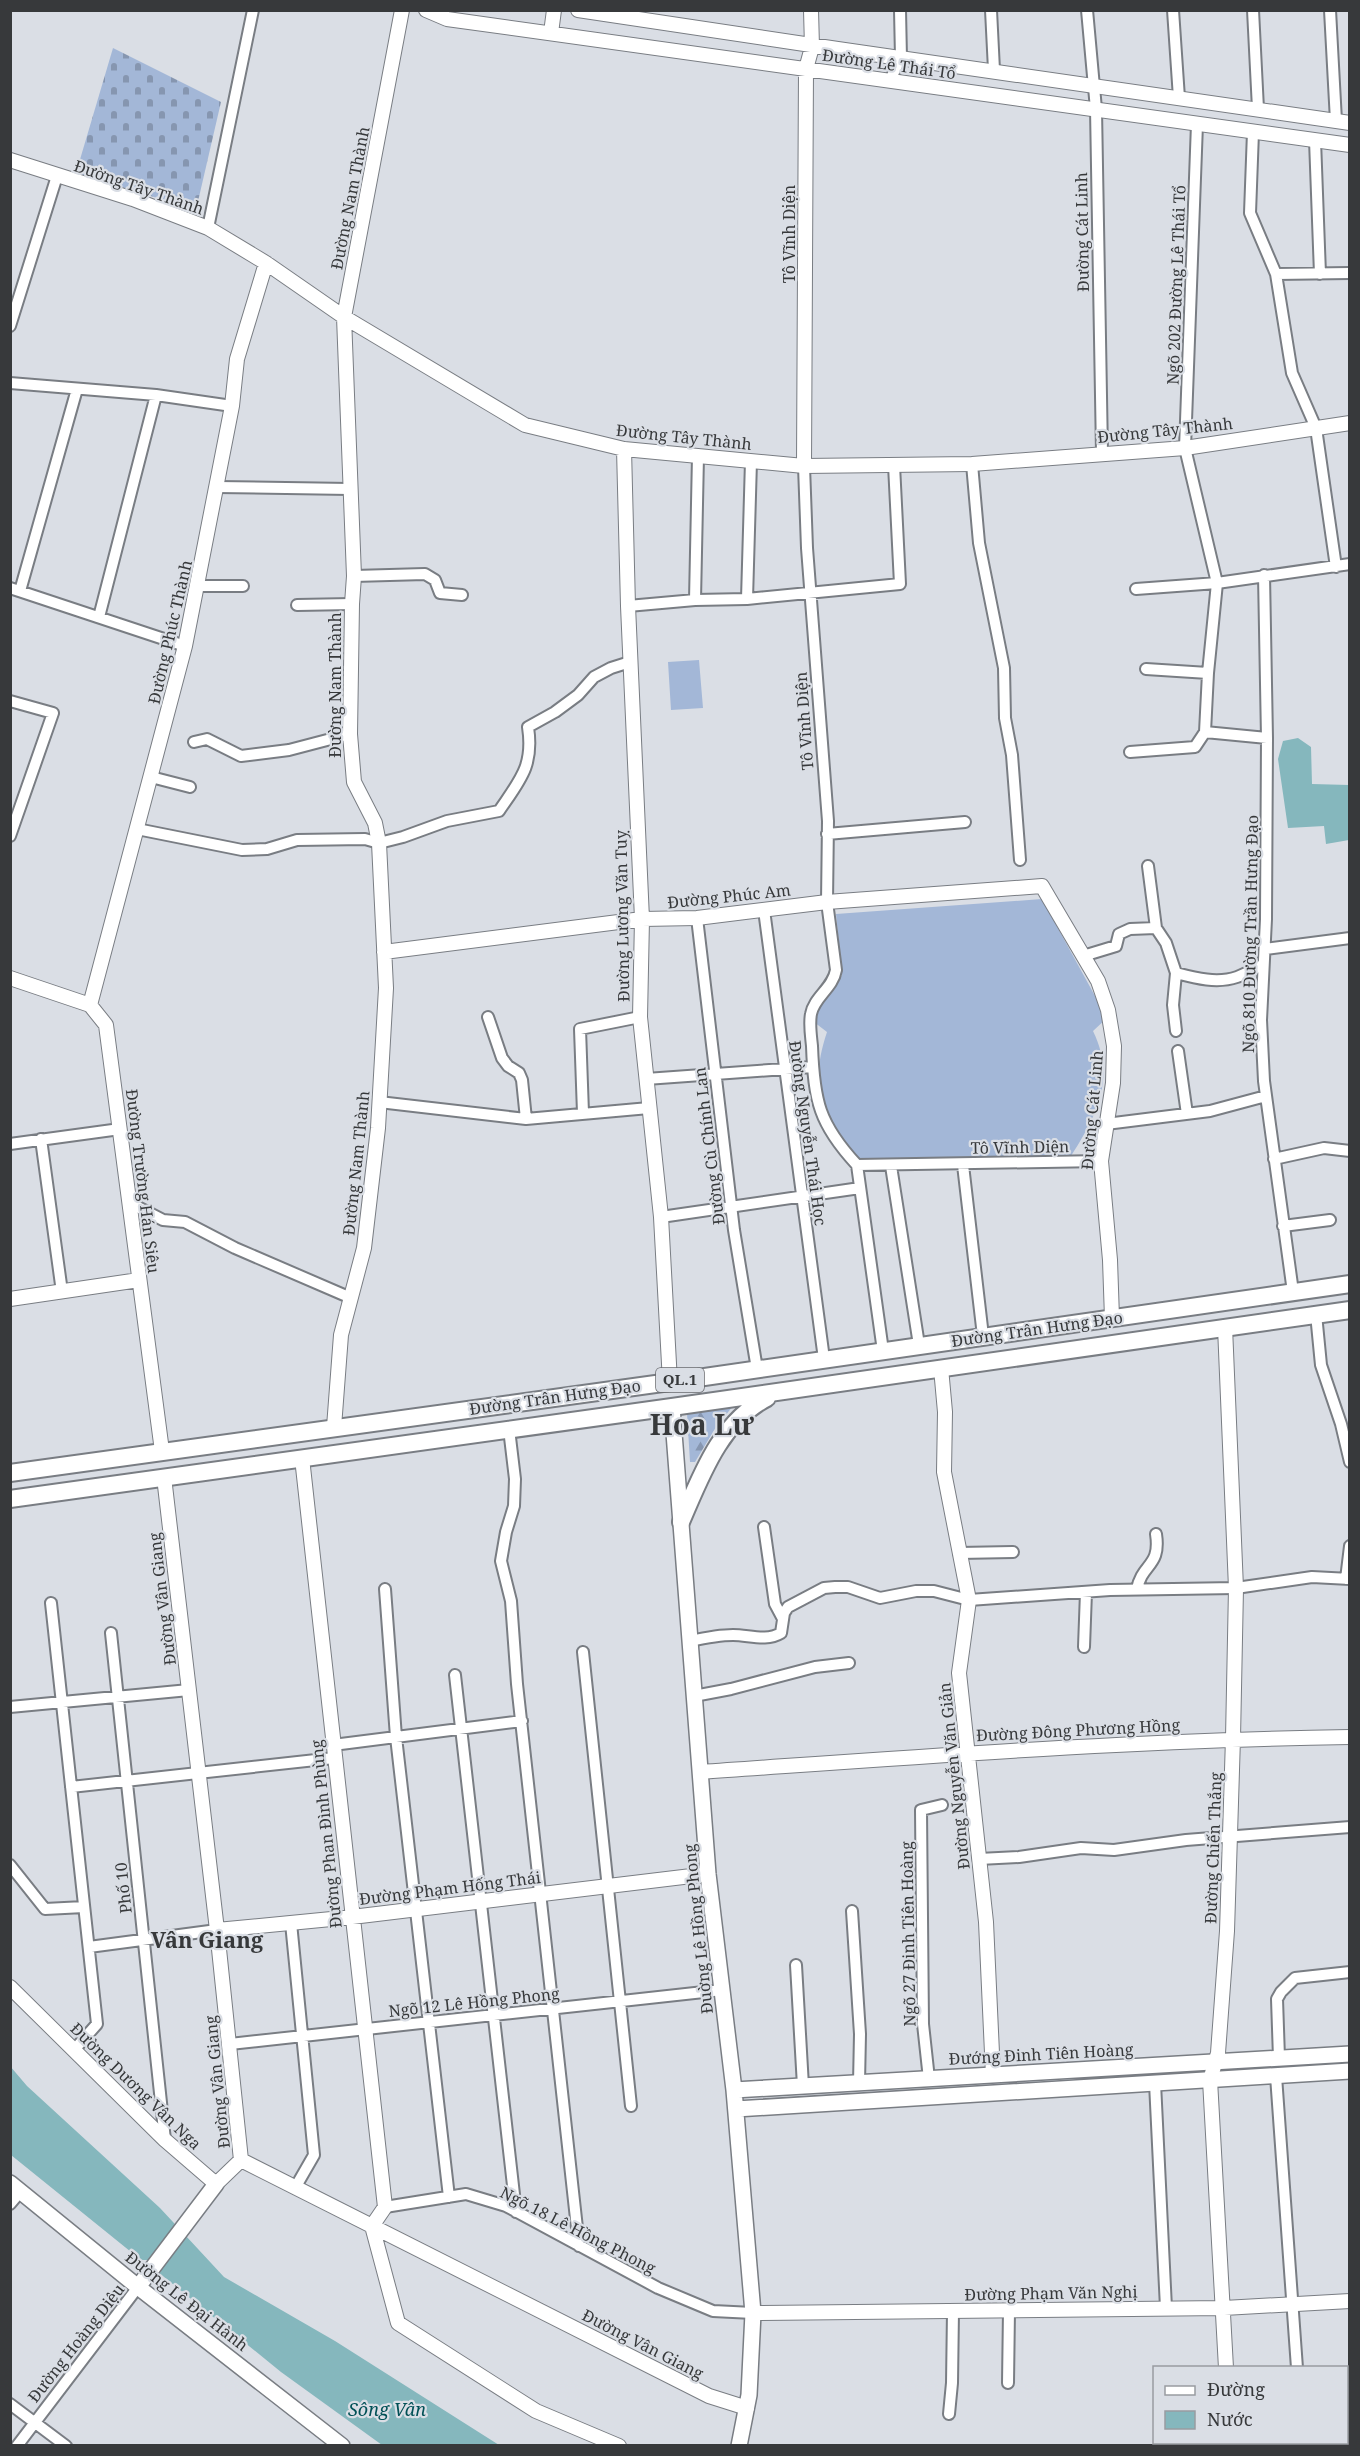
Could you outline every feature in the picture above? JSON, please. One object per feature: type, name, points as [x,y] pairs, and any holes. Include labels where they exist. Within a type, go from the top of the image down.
[{"type":"highway","name":"Đường Trân Hưng Đạo","points":[[10,1473],[670,1382],[1350,1284]]},
{"type":"highway","name":"Đường Trân Hưng Đạo","points":[[10,1499],[1350,1310]]},
{"type":"highway","points":[[670,1382],[672,1407]]},
{"type":"highway","points":[[681,1522],[699,1481],[728,1428],[750,1406],[779,1392]]},
{"type":"highway","points":[[162,1451],[164,1476]]},
{"type":"main road","name":"Đuờng Lê Hồng Phong","points":[[672,1407],[708,1874],[736,2109],[753,2313],[749,2395],[739,2445]]},
{"type":"main road","name":"Đướng Đinh Tiên Hoàng","points":[[734,2090],[1350,2054]]},
{"type":"main road","points":[[736,2109],[1350,2071]]},
{"type":"main road","points":[[138,2287],[216,2184]]},
{"type":"main road","name":"Đường Lê Đại Hành","points":[[16,2187],[138,2287],[342,2445]]},
{"type":"street","points":[[208,228],[253,10]]},
{"type":"street","name":"Đường Nam Thành","points":[[334,1427],[341,1335],[364,1248],[379,1102],[386,988],[379,843],[375,824],[354,782],[350,734],[354,576],[344,317],[402,10]]},
{"type":"street","name":"Đường Lê Thái Tổ","points":[[426,10],[447,19],[1350,145]]},
{"type":"street","points":[[551,33],[554,10]]},
{"type":"street","name":"Đường Lê Thái Tổ","points":[[578,10],[654,16],[812,47],[994,70],[1093,87],[1343,122]]},
{"type":"street","name":"Tô Vĩnh Diện","points":[[811,10],[812,47],[806,69],[804,465],[807,548],[827,834],[827,902],[836,970],[830,985],[811,1011],[812,1067],[818,1105],[831,1135],[857,1165],[1101,1161]]},
{"type":"street","points":[[890,80],[901,58],[900,10]]},
{"type":"street","points":[[991,10],[994,70]]},
{"type":"street","name":"Đường Cát Linh","points":[[1087,10],[1096,109],[1102,453]]},
{"type":"street","points":[[1173,10],[1179,98]]},
{"type":"street","points":[[1253,10],[1258,110]]},
{"type":"street","points":[[1330,10],[1343,122]]},
{"type":"street","name":"Ngõ 202 Đường Lê Thái Tổ","points":[[1197,124],[1185,448],[1217,583],[1205,732]]},
{"type":"street","points":[[1253,132],[1250,213],[1276,274],[1292,373],[1316,428],[1336,567]]},
{"type":"street","points":[[1315,140],[1320,274]]},
{"type":"street","name":"Đường Tây Thành","points":[[10,160],[133,199],[208,228],[266,263],[344,317],[525,425],[624,449],[804,465],[972,464],[1185,448],[1350,423]]},
{"type":"street","points":[[10,326],[57,176]]},
{"type":"street","name":"Đường Phúc Thành","points":[[90,1005],[185,646],[199,586],[232,406],[237,359],[266,263]]},
{"type":"street","points":[[1276,274],[1350,273]]},
{"type":"street","points":[[10,384],[156,395],[232,406]]},
{"type":"street","points":[[77,388],[15,589],[185,646]]},
{"type":"street","points":[[99,617],[156,395]]},
{"type":"street","name":"Đường Lương Văn Tuỵ","points":[[624,449],[630,662],[642,919],[640,1017],[661,1216],[670,1382]]},
{"type":"street","points":[[695,600],[698,456]]},
{"type":"street","points":[[747,599],[751,461]]},
{"type":"street","points":[[972,464],[979,543],[1004,668],[1005,718],[1012,755],[1020,860]]},
{"type":"street","points":[[628,606],[695,600],[747,599],[900,584],[894,465]]},
{"type":"street","points":[[217,487],[350,489]]},
{"type":"street","points":[[1136,589],[1217,583],[1350,564]]},
{"type":"street","points":[[354,576],[425,574],[435,580],[440,593],[462,595]]},
{"type":"street","name":"Ngõ 810 Đường Trần Hưng Đạo","points":[[1264,575],[1268,738],[1265,949],[1261,1020],[1266,1096],[1293,1292]]},
{"type":"street","points":[[199,586],[243,586]]},
{"type":"street","points":[[297,605],[352,604]]},
{"type":"street","points":[[137,829],[242,850],[267,849],[297,840],[365,839],[379,843],[447,821],[499,812],[525,772],[531,747],[528,727],[578,695],[594,677],[630,662]]},
{"type":"street","points":[[1146,669],[1208,673]]},
{"type":"street","points":[[10,701],[52,713],[10,836]]},
{"type":"street","points":[[1130,752],[1195,747],[1205,732],[1268,738]]},
{"type":"street","points":[[194,742],[207,739],[241,756],[289,750],[350,734]]},
{"type":"street","points":[[151,777],[190,787]]},
{"type":"street","points":[[827,834],[965,822]]},
{"type":"street","points":[[1148,866],[1156,928],[1166,943],[1176,973],[1173,1005],[1176,1031]]},
{"type":"street","name":"Đường Cát Linh","points":[[1042,886],[1098,981],[1108,1010],[1114,1046],[1113,1083],[1101,1161],[1110,1260],[1112,1318]]},
{"type":"street","name":"Đường Phúc Am","points":[[384,952],[642,919],[698,918],[827,902],[1042,886]]},
{"type":"street","name":"Đường Nguyễn Thái Học","points":[[764,910],[824,1359]]},
{"type":"street","name":"Đường Cù Chính Lan","points":[[698,918],[732,1207],[758,1369]]},
{"type":"street","points":[[1083,956],[1116,946],[1119,933],[1130,929],[1156,928]]},
{"type":"street","points":[[1265,949],[1350,938]]},
{"type":"street","points":[[1176,973],[1221,980],[1236,977],[1263,965]]},
{"type":"street","points":[[10,978],[90,1005]]},
{"type":"street","name":"Đường Trường Hán Siêu","points":[[90,1005],[106,1025],[162,1451]]},
{"type":"street","points":[[488,1017],[502,1058],[508,1066],[519,1073],[522,1080],[526,1119]]},
{"type":"street","points":[[583,1113],[580,1029],[640,1017]]},
{"type":"street","points":[[1178,1051],[1188,1114]]},
{"type":"street","points":[[646,1079],[812,1067]]},
{"type":"street","points":[[1106,1124],[1188,1114],[1266,1096]]},
{"type":"street","points":[[379,1102],[526,1119],[649,1108]]},
{"type":"street","points":[[10,1144],[120,1129]]},
{"type":"street","points":[[41,1139],[62,1292]]},
{"type":"street","points":[[1274,1159],[1324,1148],[1350,1151]]},
{"type":"street","points":[[857,1165],[883,1351]]},
{"type":"street","points":[[963,1165],[982,1336]]},
{"type":"street","points":[[891,1166],[920,1345]]},
{"type":"street","points":[[661,1216],[860,1188]]},
{"type":"street","points":[[130,1203],[163,1220],[185,1222],[235,1248],[351,1299]]},
{"type":"street","points":[[1283,1226],[1330,1220]]},
{"type":"street","points":[[10,1299],[140,1280]]},
{"type":"street","points":[[1316,1314],[1321,1365],[1341,1424],[1350,1462]]},
{"type":"street","name":"Đường Chiến Thắng","points":[[1225,1327],[1236,1588],[1227,1931],[1218,2053],[1210,2080],[1226,2366]]},
{"type":"street","name":"Đường Nguyễn Văn Giản","points":[[942,1368],[945,1412],[944,1472],[969,1599],[959,1673],[986,1922],[993,2075]]},
{"type":"street","points":[[509,1429],[515,1479],[514,1506],[506,1532],[501,1561],[511,1601],[579,2246]]},
{"type":"street","name":"Đường Phan Đình Phùng","points":[[302,1458],[351,1917],[385,2207]]},
{"type":"street","name":"Đường Vân Giang","points":[[164,1476],[230,2044],[241,2160],[709,2396],[747,2408]]},
{"type":"street","points":[[764,1527],[775,1604],[783,1619]]},
{"type":"street","points":[[1137,1589],[1139,1580],[1157,1553],[1155,1534]]},
{"type":"street","points":[[690,1641],[734,1635],[765,1638],[775,1636],[780,1633],[788,1607],[824,1588],[848,1587],[880,1598],[934,1591],[969,1599],[1137,1589],[1236,1588],[1311,1576],[1348,1579],[1350,1546]]},
{"type":"street","points":[[959,1553],[1013,1552]]},
{"type":"street","points":[[385,1589],[396,1737],[449,2197]]},
{"type":"street","points":[[1084,1647],[1086,1592]]},
{"type":"street","points":[[51,1603],[97,2024],[74,2050]]},
{"type":"street","name":"Phố 10","points":[[111,1633],[165,2140]]},
{"type":"street","points":[[583,1652],[631,2106]]},
{"type":"street","points":[[694,1696],[757,1683],[815,1666],[849,1663]]},
{"type":"street","points":[[455,1675],[516,2212]]},
{"type":"street","points":[[10,1707],[189,1690]]},
{"type":"street","points":[[71,1787],[199,1773],[333,1751],[396,1737],[522,1721]]},
{"type":"street","name":"Đường Đông Phương Hồng","points":[[700,1772],[968,1753],[1233,1738],[1350,1737]]},
{"type":"street","name":"Ngõ 27 Đinh Tiên Hoàng","points":[[929,2079],[923,2024],[921,1810],[942,1804]]},
{"type":"street","points":[[979,1859],[1019,1857],[1081,1848],[1114,1850],[1186,1840],[1350,1827]]},
{"type":"street","points":[[10,1865],[45,1909],[84,1907]]},
{"type":"street","name":"Đường Phạm Hống Thái","points":[[89,1947],[217,1930],[351,1917],[708,1874]]},
{"type":"street","points":[[852,1911],[860,2034],[859,2083]]},
{"type":"street","points":[[291,1923],[314,2155],[295,2188]]},
{"type":"street","points":[[796,1965],[802,2086]]},
{"type":"street","points":[[1279,2058],[1277,1999],[1281,1992],[1295,1978],[1350,1972]]},
{"type":"street","name":"Đường Dương Vân Nga","points":[[10,1987],[165,2140],[216,2184]]},
{"type":"street","name":"Ngõ 12 Lê Hồng Phong","points":[[230,2044],[722,1990]]},
{"type":"street","points":[[1031,2073],[1032,2091]]},
{"type":"street","points":[[1276,2076],[1298,2366]]},
{"type":"street","points":[[1155,2083],[1166,2308]]},
{"type":"street","points":[[216,2184],[241,2160]]},
{"type":"street","points":[[10,2204],[16,2187]]},
{"type":"street","name":"Ngõ 18 Lê Hồng Phong","points":[[385,2207],[466,2194],[516,2212],[658,2288],[713,2311],[753,2313]]},
{"type":"street","points":[[385,2207],[372,2226],[398,2323],[536,2411],[618,2445]]},
{"type":"street","name":"Đường Hoàng Diệu","points":[[17,2445],[138,2287]]},
{"type":"street","name":"Đường Phạm Văn Nghị","points":[[753,2313],[1224,2308],[1350,2301]]},
{"type":"street","points":[[1008,2383],[1009,2310]]},
{"type":"street","points":[[949,2414],[954,2311]]},
{"type":"street","points":[[10,2404],[66,2445]]},
{"type":"green space","points":[[113,48],[221,102],[196,210],[76,173]]},
{"type":"green space","points":[[699,660],[703,708],[671,710],[668,662]]},
{"type":"green space","points":[[1042,899],[1107,1018],[1093,1031],[1100,1048],[1103,1065],[1100,1096],[1089,1126],[1071,1156],[857,1161],[835,1130],[822,1101],[819,1086],[821,1052],[827,1032],[814,1022],[816,1010],[842,975],[836,914]]},
{"type":"green space","points":[[733,1406],[716,1427],[695,1462],[690,1462],[687,1413]]},
{"type":"water","points":[[1298,738],[1311,747],[1312,784],[1349,785],[1349,840],[1326,844],[1324,826],[1288,828],[1278,759],[1283,741]]},
{"type":"water","name":"Sông Vân","points":[[10,2066],[27,2086],[160,2208],[224,2277],[335,2341],[499,2445],[382,2445],[281,2372],[158,2272],[150,2260],[141,2260],[11,2155]]},
{"type":"district","name":"Hoa Lư","points":[[702,1425]]},
{"type":"district","name":"Vân Giang","points":[[207,1940]]}]
